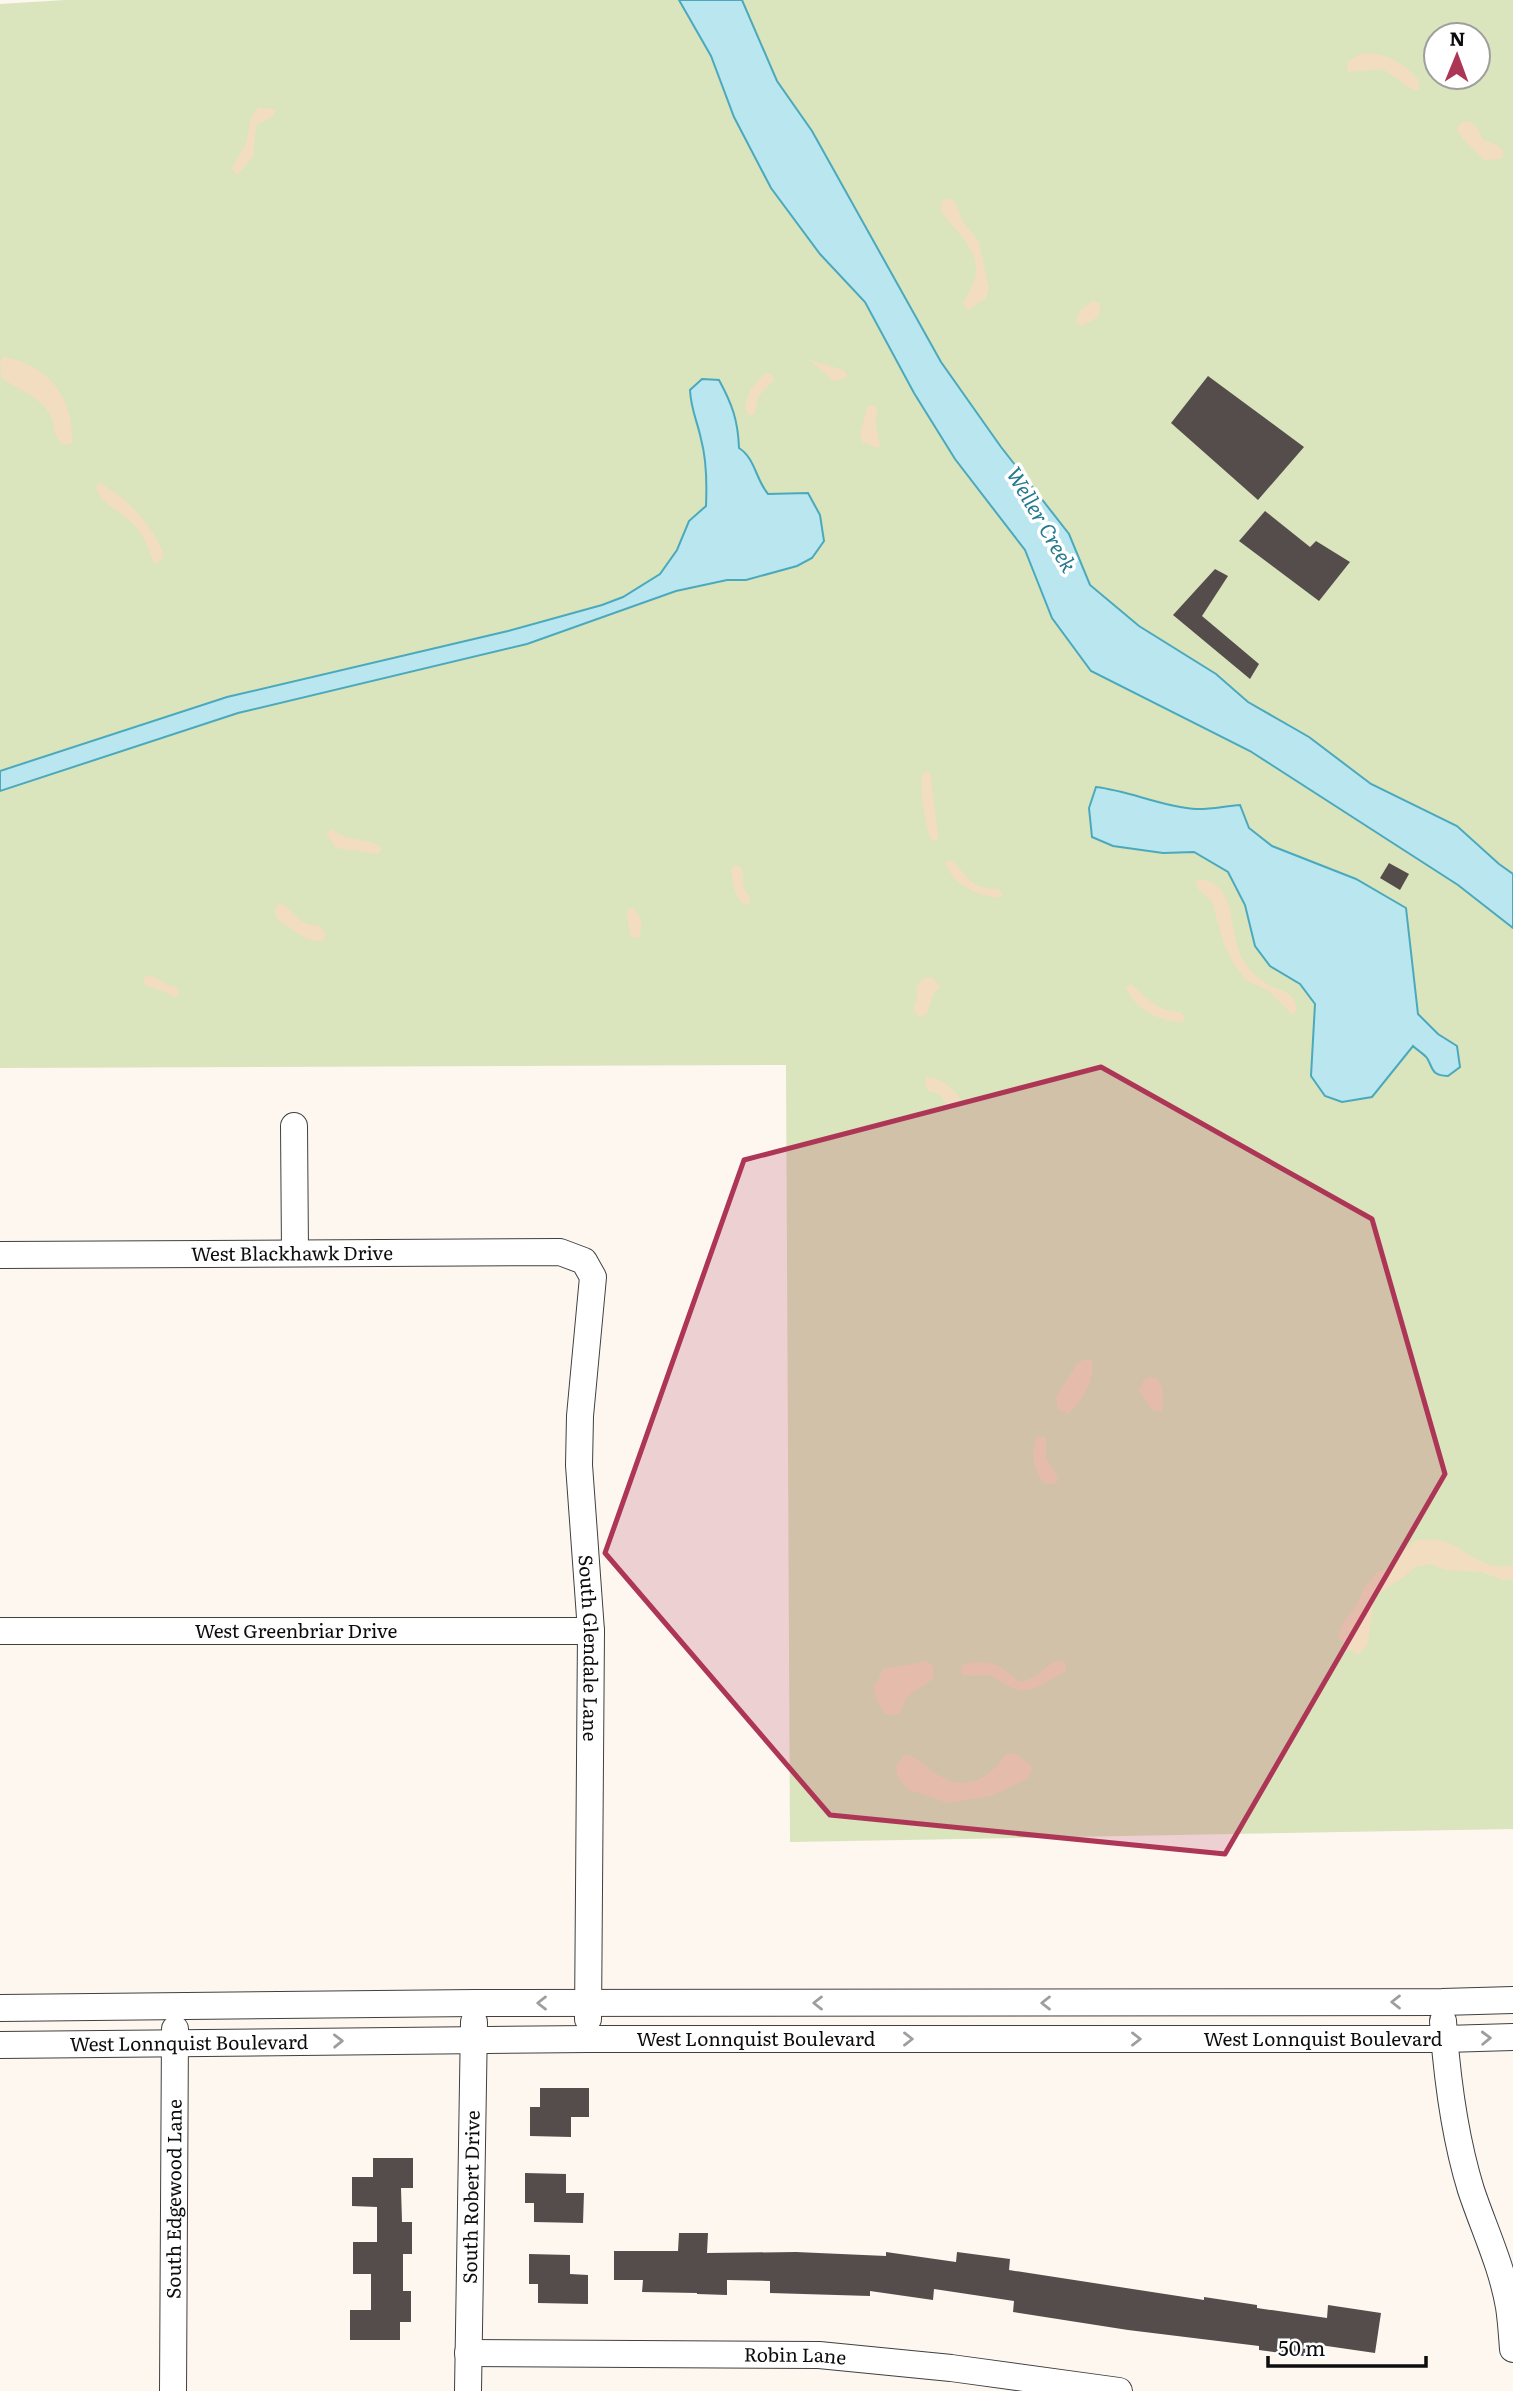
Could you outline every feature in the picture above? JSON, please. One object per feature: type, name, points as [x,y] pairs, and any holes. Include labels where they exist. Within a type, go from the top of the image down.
[{"type":"street","points":[[294,1126],[295,1252]]},
{"type":"street","name":"West Blackhawk Drive","points":[[0,1255],[560,1252],[584,1261]]},
{"type":"street","name":"South Glendale Lane","points":[[584,1261],[593,1278],[580,1416],[579,1465],[591,1631],[588,2039]]},
{"type":"street","name":"West Greenbriar Drive","points":[[0,1630],[591,1631]]},
{"type":"street","name":"West Lonnquist Boulevard","points":[[0,2008],[475,2003],[1513,2000]]},
{"type":"street","points":[[1442,2002],[1448,2084],[1459,2144],[1471,2189],[1499,2267],[1509,2306],[1513,2349]]},
{"type":"street","name":"South Robert Drive","points":[[468,2391],[475,2003]]},
{"type":"street","name":"South Edgewood Lane","points":[[173,2391],[175,2006]]},
{"type":"street","name":"West Lonnquist Boulevard","points":[[0,2045],[474,2039],[1513,2037]]},
{"type":"street","name":"Robin Lane","points":[[468,2353],[819,2356],[951,2368],[1119,2391]]},
{"type":"highlighted area","points":[[1101,1067],[1372,1219],[1445,1474],[1225,1854],[830,1815],[605,1553],[744,1160]]},
{"type":"green space","points":[[65,0],[1513,0],[1513,1829],[790,1842],[786,1065],[0,1068],[0,4]]},
{"type":"sand","points":[[1362,53],[1386,57],[1407,68],[1419,80],[1419,90],[1413,90],[1383,69],[1348,72],[1347,62]]},
{"type":"sand","points":[[259,107],[276,110],[272,117],[256,125],[253,157],[237,175],[232,169],[246,144],[252,117]]},
{"type":"sand","points":[[1462,122],[1471,122],[1479,130],[1483,140],[1497,145],[1504,152],[1501,159],[1484,160],[1462,138],[1457,128]]},
{"type":"sand","points":[[950,198],[955,202],[963,222],[978,240],[989,287],[986,298],[968,310],[963,304],[973,284],[975,263],[967,244],[941,212],[941,201]]},
{"type":"sand","points":[[1093,301],[1101,304],[1098,317],[1081,326],[1075,321],[1082,308]]},
{"type":"sand","points":[[4,357],[34,367],[56,386],[69,412],[72,443],[64,445],[60,441],[55,434],[50,415],[41,403],[2,378],[0,361]]},
{"type":"sand","points":[[810,360],[844,370],[847,375],[843,379],[833,381]]},
{"type":"sand","points":[[766,373],[772,375],[774,380],[758,397],[755,414],[749,415],[745,409],[749,393]]},
{"type":"sand","points":[[868,406],[877,408],[878,448],[862,442],[860,433]]},
{"type":"sand","points":[[99,483],[120,496],[146,523],[164,555],[160,562],[154,563],[136,527],[98,493],[96,487]]},
{"type":"sand","points":[[927,771],[931,774],[938,841],[931,840],[923,807],[922,774]]},
{"type":"sand","points":[[332,829],[344,836],[370,842],[382,848],[379,854],[336,848],[326,834]]},
{"type":"sand","points":[[951,860],[975,884],[999,889],[1002,895],[998,898],[990,897],[966,888],[948,870],[945,862]]},
{"type":"sand","points":[[735,865],[742,868],[744,889],[750,897],[749,904],[745,905],[738,898],[731,870]]},
{"type":"sand","points":[[1196,879],[1210,882],[1220,889],[1230,910],[1235,937],[1244,961],[1264,982],[1293,999],[1297,1010],[1293,1015],[1269,991],[1246,980],[1234,964],[1224,945],[1212,902],[1198,889]]},
{"type":"sand","points":[[280,903],[302,921],[318,925],[326,934],[323,941],[310,940],[276,918],[275,908]]},
{"type":"sand","points":[[631,907],[641,921],[639,938],[631,937],[626,912]]},
{"type":"sand","points":[[145,976],[155,977],[169,986],[174,986],[179,991],[178,996],[173,997],[143,984]]},
{"type":"sand","points":[[932,977],[941,987],[933,994],[927,1014],[919,1017],[913,1009],[917,999],[917,985],[924,978]]},
{"type":"sand","points":[[1131,984],[1159,1006],[1180,1012],[1185,1017],[1183,1022],[1157,1017],[1142,1008],[1126,987]]},
{"type":"sand","points":[[926,1077],[946,1084],[960,1099],[952,1106],[946,1104],[939,1094],[928,1091],[925,1085]]},
{"type":"sand","points":[[1083,1360],[1092,1360],[1092,1375],[1083,1396],[1068,1414],[1058,1409],[1056,1397],[1077,1364]]},
{"type":"sand","points":[[1150,1377],[1158,1379],[1162,1387],[1161,1412],[1152,1410],[1139,1390],[1144,1380]]},
{"type":"sand","points":[[1037,1437],[1046,1437],[1046,1458],[1058,1477],[1055,1484],[1045,1484],[1038,1473],[1033,1456]]},
{"type":"sand","points":[[1416,1540],[1439,1540],[1483,1562],[1502,1567],[1513,1565],[1513,1579],[1503,1580],[1481,1572],[1445,1570],[1430,1564],[1415,1567],[1379,1593],[1373,1604],[1368,1644],[1359,1654],[1348,1650],[1338,1636],[1363,1590],[1376,1573],[1389,1567],[1396,1557]]},
{"type":"sand","points":[[928,1661],[933,1667],[933,1679],[909,1695],[900,1713],[885,1714],[877,1701],[874,1688],[883,1669]]},
{"type":"sand","points":[[1056,1661],[1066,1664],[1066,1671],[1040,1686],[1026,1690],[1012,1688],[985,1675],[961,1674],[962,1665],[988,1663],[1002,1668],[1021,1682]]},
{"type":"sand","points":[[1015,1753],[1032,1767],[1029,1778],[991,1796],[948,1803],[907,1789],[897,1775],[896,1765],[906,1754],[944,1778],[954,1782],[971,1782],[986,1775],[1005,1755]]},
{"type":"water","name":"Weller Creek","points":[[679,0],[742,0],[777,81],[812,131],[941,362],[1001,447],[1069,534],[1090,585],[1139,626],[1216,674],[1248,702],[1309,737],[1371,784],[1457,826],[1513,874],[1513,928],[1458,885],[1250,751],[1091,671],[1052,618],[1025,550],[955,459],[914,393],[865,302],[820,254],[771,188],[734,117],[711,56]]},
{"type":"water","points":[[702,379],[719,380],[734,412],[739,448],[749,457],[768,494],[808,493],[820,515],[824,541],[812,558],[797,566],[746,580],[727,580],[676,591],[527,644],[238,713],[0,791],[0,771],[227,697],[508,631],[623,597],[660,574],[677,550],[689,521],[706,506],[704,456],[690,390]]},
{"type":"water","points":[[1096,787],[1195,809],[1240,805],[1249,828],[1272,846],[1356,879],[1406,908],[1418,1014],[1438,1034],[1457,1046],[1460,1067],[1448,1076],[1439,1074],[1434,1071],[1426,1056],[1413,1046],[1372,1097],[1342,1102],[1325,1096],[1311,1076],[1315,1004],[1300,984],[1270,966],[1255,946],[1245,905],[1228,872],[1194,852],[1163,853],[1113,846],[1092,837],[1089,808]]},
{"type":"building","points":[[1208,376],[1304,447],[1258,500],[1171,423]]},
{"type":"building","points":[[1265,511],[1310,547],[1316,541],[1350,562],[1319,601],[1239,541]]},
{"type":"building","points":[[1215,569],[1228,576],[1202,616],[1259,664],[1250,679],[1173,615]]},
{"type":"building","points":[[1389,863],[1409,874],[1400,890],[1380,878]]},
{"type":"building","points":[[540,2088],[589,2088],[589,2117],[571,2117],[571,2137],[530,2136],[530,2107],[540,2107]]},
{"type":"building","points":[[373,2158],[413,2158],[413,2188],[401,2188],[402,2222],[412,2222],[412,2254],[403,2254],[403,2291],[411,2291],[411,2322],[400,2322],[400,2340],[350,2340],[350,2310],[371,2310],[371,2274],[353,2274],[353,2242],[377,2242],[377,2207],[352,2206],[352,2177],[373,2177]]},
{"type":"building","points":[[525,2173],[566,2174],[566,2193],[584,2193],[583,2223],[534,2222],[534,2203],[525,2203]]},
{"type":"building","points":[[679,2233],[708,2233],[707,2253],[796,2252],[886,2256],[886,2252],[956,2262],[957,2252],[1010,2259],[1009,2270],[1204,2300],[1204,2297],[1257,2305],[1257,2308],[1327,2318],[1328,2305],[1381,2313],[1375,2353],[1313,2344],[1311,2357],[1259,2350],[1259,2346],[1013,2312],[1014,2301],[934,2289],[933,2300],[870,2291],[870,2296],[770,2293],[770,2281],[727,2280],[727,2295],[642,2292],[643,2280],[614,2280],[614,2251],[678,2251]]},
{"type":"building","points":[[529,2254],[570,2255],[570,2274],[588,2275],[588,2304],[538,2303],[538,2284],[529,2284]]}]
